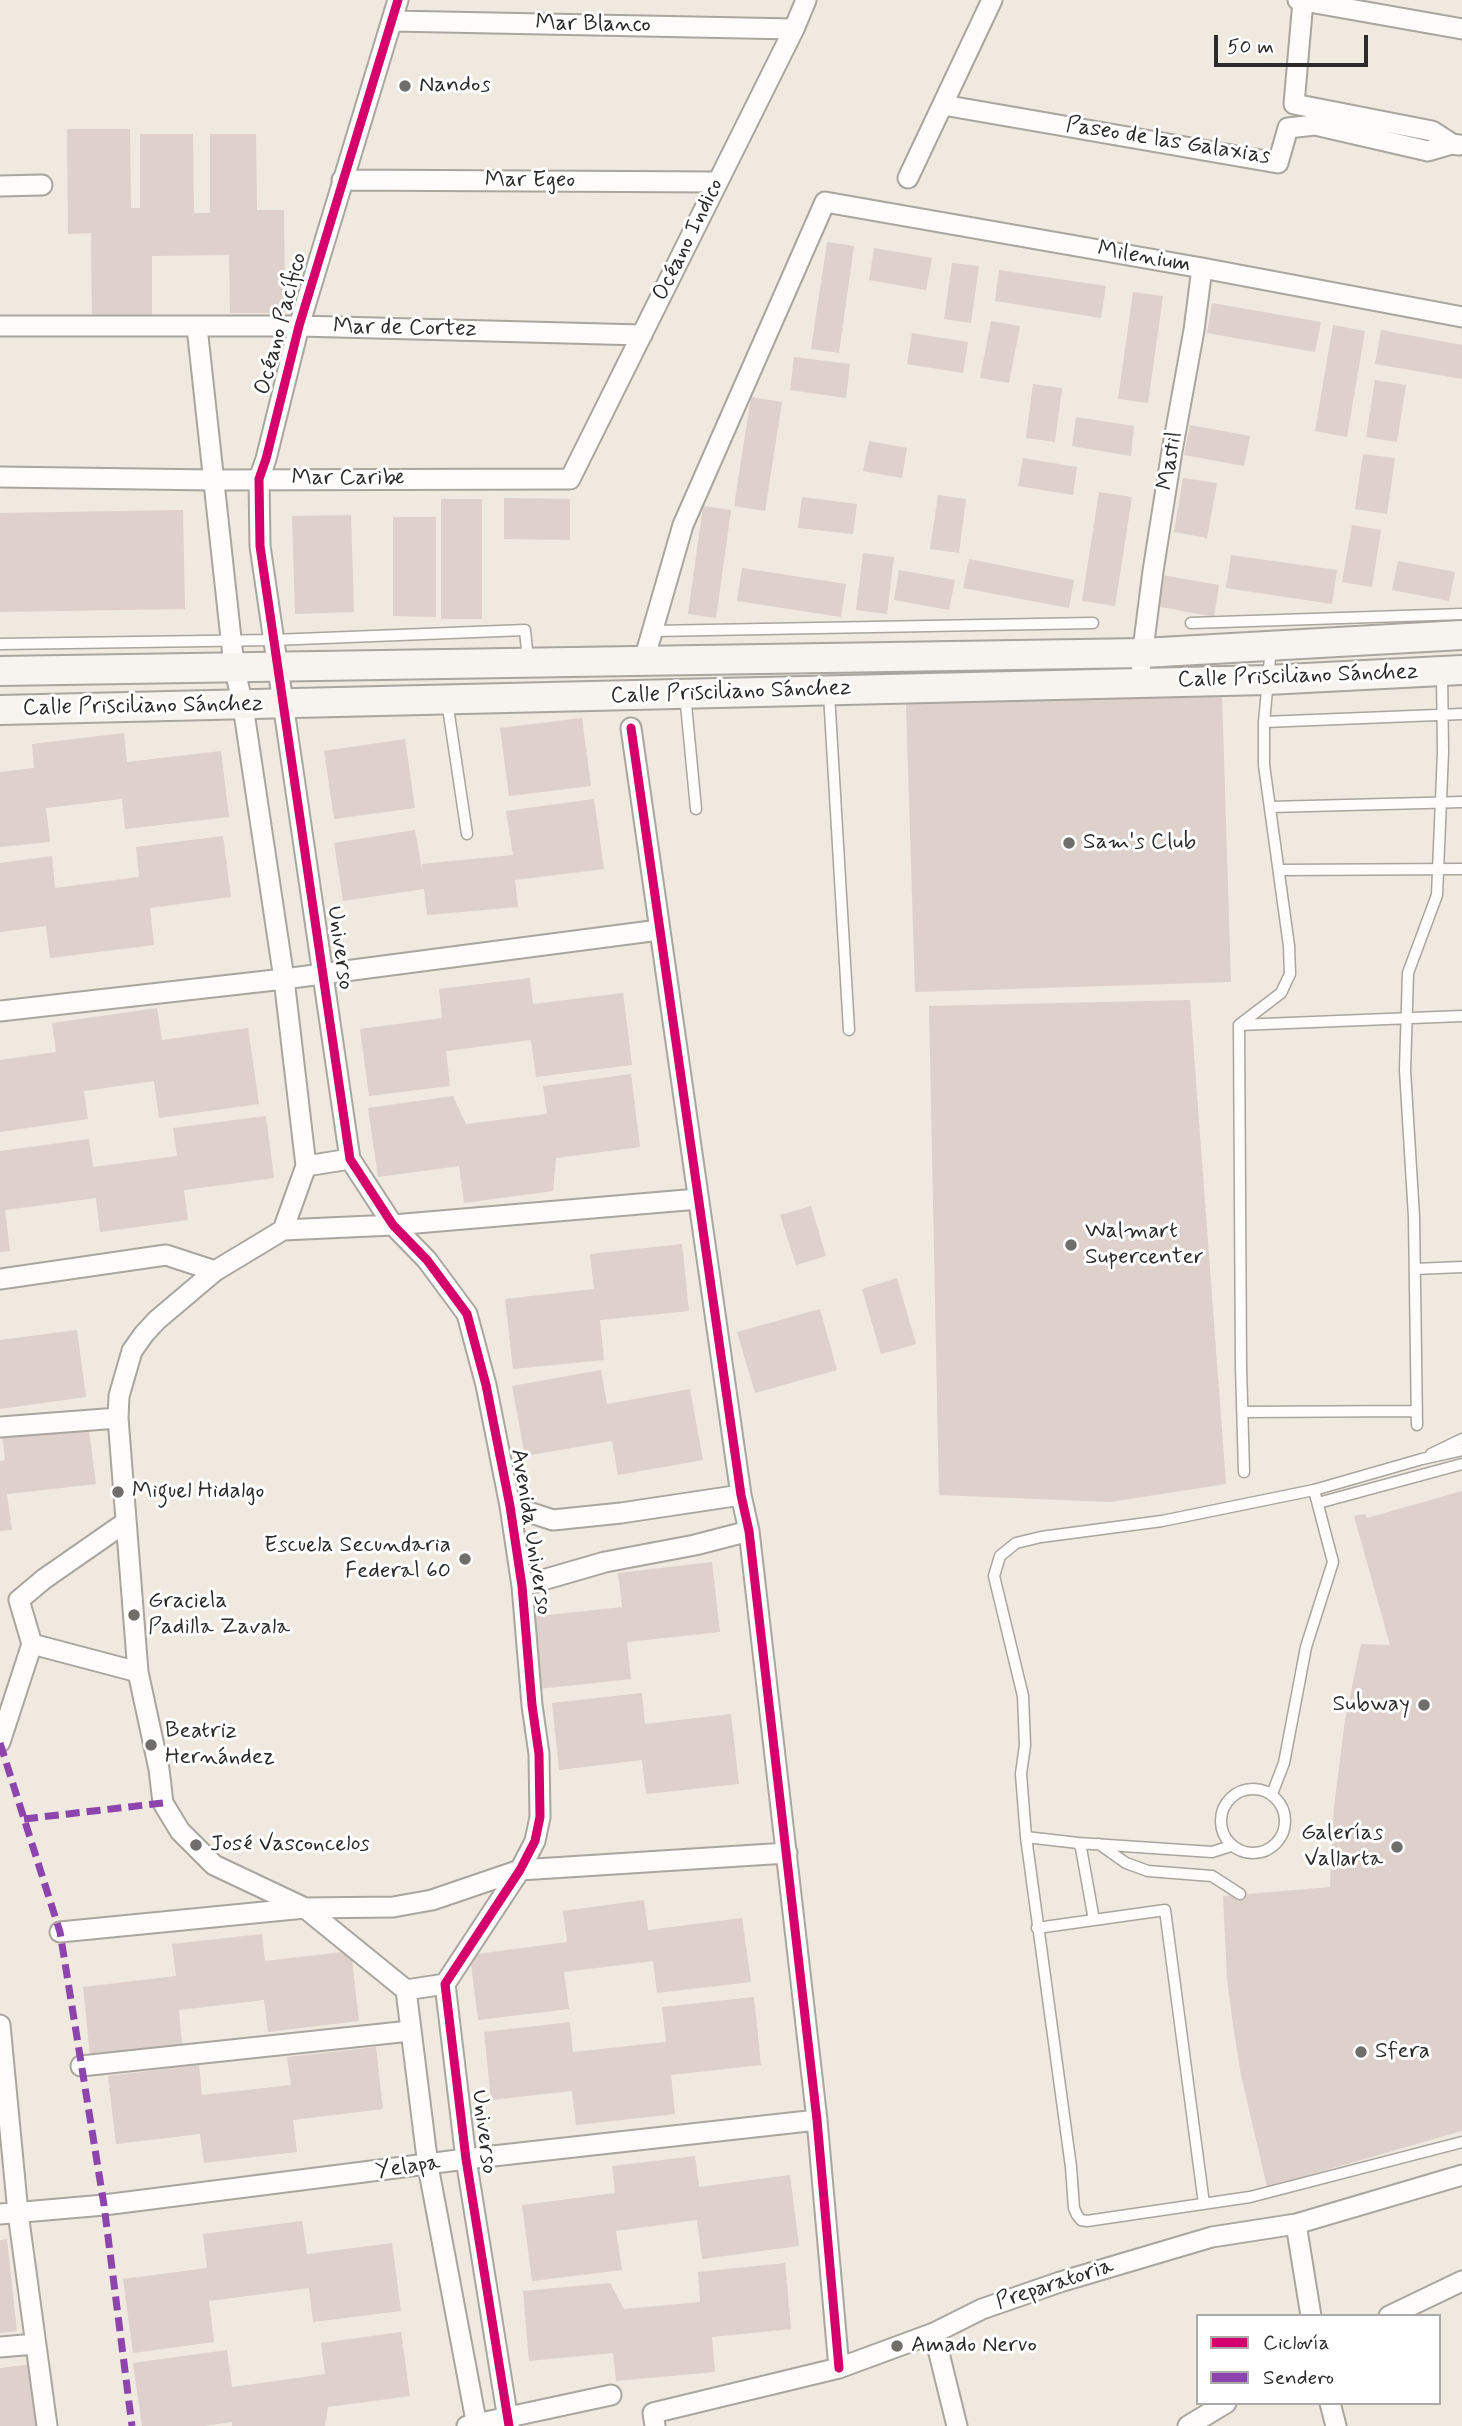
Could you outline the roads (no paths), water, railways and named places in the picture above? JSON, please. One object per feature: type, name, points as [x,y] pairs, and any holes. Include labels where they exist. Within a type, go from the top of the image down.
[{"type":"main road","name":"Calle Prisciliano Sánchez","points":[[0,671],[233,653],[528,662],[1143,653],[1462,635]]},
{"type":"main road","name":"Calle Prisciliano Sánchez","points":[[0,710],[1267,680],[1452,671]]},
{"type":"street","name":"Océano Pacífico","points":[[275,653],[260,546],[259,479],[299,326],[398,0]]},
{"type":"street","name":"Océano Indico","points":[[570,479],[806,0]]},
{"type":"street","points":[[908,178],[992,0]]},
{"type":"street","points":[[1457,145],[1432,131],[1294,104],[1301,0],[1462,29]]},
{"type":"street","name":"Mar Blanco","points":[[393,21],[794,29]]},
{"type":"street","name":"Paseo de las Galaxias","points":[[943,105],[1279,163],[1288,128],[1315,125],[1428,151],[1457,145]]},
{"type":"street","name":"Mar Egeo","points":[[342,180],[718,182]]},
{"type":"street","points":[[0,186],[42,185]]},
{"type":"street","name":"Milenium","points":[[653,631],[683,525],[825,202],[1462,317]]},
{"type":"street","name":"Mastil","points":[[1138,683],[1159,531],[1194,330],[1202,268]]},
{"type":"street","name":"Mar de Cortez","points":[[0,326],[299,326],[642,335]]},
{"type":"street","points":[[197,327],[233,653],[284,979],[306,1166],[283,1230]]},
{"type":"street","name":"Mar Caribe","points":[[0,477],[213,480],[570,479]]},
{"type":"street","points":[[644,660],[653,631]]},
{"type":"street","name":"Universo","points":[[275,653],[350,1159],[393,1225]]},
{"type":"street","points":[[631,729],[741,1494],[749,1531],[817,2120],[839,2368]]},
{"type":"street","points":[[0,1011],[284,979],[659,929]]},
{"type":"street","points":[[306,1166],[350,1159]]},
{"type":"street","points":[[611,2395],[508,2422],[473,2426],[428,2166],[406,1990],[305,1908],[214,1865],[180,1830],[163,1803],[159,1769],[138,1672],[118,1418],[119,1396],[132,1351],[144,1334],[215,1271],[283,1230],[393,1225],[698,1199]]},
{"type":"street","name":"Avenida Universo","points":[[393,1225],[426,1260],[467,1314],[486,1385],[510,1506],[522,1586],[539,1754],[540,1817],[535,1841],[520,1870]]},
{"type":"street","points":[[0,1279],[166,1255],[215,1271]]},
{"type":"street","points":[[0,1427],[118,1418]]},
{"type":"street","points":[[510,1506],[553,1520],[621,1513],[741,1494]]},
{"type":"street","points":[[0,1742],[32,1644],[19,1600],[44,1579],[126,1522]]},
{"type":"street","points":[[522,1586],[605,1562],[695,1545],[749,1531]]},
{"type":"street","points":[[32,1644],[138,1672]]},
{"type":"street","points":[[60,1933],[305,1908],[393,1907],[432,1900],[520,1870],[787,1853]]},
{"type":"street","points":[[406,1990],[445,1984],[520,1870]]},
{"type":"street","name":"Universo","points":[[445,1984],[466,2160],[508,2422]]},
{"type":"street","points":[[0,2025],[9,2213],[35,2344],[47,2426]]},
{"type":"street","points":[[81,2066],[410,2031]]},
{"type":"street","name":"Yelapa","points":[[9,2213],[104,2205],[817,2120]]},
{"type":"street","name":"Preparatoria","points":[[654,2419],[839,2368],[934,2333],[982,2309],[1073,2278],[1212,2237],[1296,2224],[1462,2175]]},
{"type":"street","points":[[1296,2224],[1311,2314]]},
{"type":"street","points":[[1392,2314],[1462,2281]]},
{"type":"street","points":[[934,2333],[957,2426]]},
{"type":"street","points":[[0,2347],[35,2344]]},
{"type":"street","points":[[1188,2426],[1223,2405]]},
{"type":"street","points":[[1331,2405],[1336,2426]]},
{"type":"lane","points":[[1191,624],[1462,614]]},
{"type":"lane","points":[[653,631],[1093,623]]},
{"type":"lane","points":[[0,644],[233,653]]},
{"type":"lane","points":[[1239,1025],[1281,993],[1290,974],[1289,946],[1264,765],[1264,722],[1271,646]]},
{"type":"lane","points":[[1417,1425],[1415,1269],[1405,1070],[1406,1017],[1408,974],[1437,895],[1442,713],[1452,671]]},
{"type":"lane","points":[[829,690],[849,1030]]},
{"type":"lane","points":[[685,694],[696,809]]},
{"type":"lane","points":[[447,701],[467,834]]},
{"type":"lane","points":[[1264,722],[1462,714]]},
{"type":"lane","points":[[1270,807],[1462,802]]},
{"type":"lane","points":[[1279,870],[1462,869]]},
{"type":"lane","points":[[1239,1025],[1462,1016]]},
{"type":"lane","points":[[1239,1025],[1244,1472]]},
{"type":"lane","points":[[1415,1269],[1462,1266]]},
{"type":"lane","points":[[1243,1412],[1416,1411]]},
{"type":"lane","points":[[1422,1459],[1462,1439]]},
{"type":"lane","points":[[1462,1450],[1314,1490],[1162,1521],[1016,1543],[1000,1556],[994,1576],[1023,1696],[1025,1745],[1021,1774],[1026,1837],[1071,2167],[1073,2208],[1081,2220],[1250,2197],[1462,2142]]},
{"type":"lane","points":[[1318,1503],[1462,1464]]},
{"type":"lane","points":[[1429,1473],[1462,1470]]},
{"type":"lane","points":[[1272,1794],[1284,1763],[1306,1647],[1333,1562],[1314,1490]]},
{"type":"lane","points":[[1026,1837],[1212,1852],[1231,1846],[1251,1854],[1271,1849],[1284,1832],[1285,1811],[1272,1794],[1254,1788],[1235,1793],[1223,1808],[1221,1827],[1231,1846]]},
{"type":"lane","points":[[1078,1843],[1094,1920]]},
{"type":"lane","points":[[1098,1844],[1126,1863],[1148,1871],[1212,1876],[1240,1894]]},
{"type":"lane","points":[[1037,1928],[1165,1910],[1204,2204]]},
{"type":"place","name":"Nandos","points":[[405,86]]},
{"type":"place","name":"Sam's Club","points":[[1069,843]]},
{"type":"place","name":"Walmart Supercenter","points":[[1071,1245]]},
{"type":"place","name":"Miguel Hidalgo","points":[[118,1492]]},
{"type":"place","name":"Escuela Secundaria Federal 60","points":[[465,1559]]},
{"type":"place","name":"Graciela Padilla Zavala","points":[[134,1615]]},
{"type":"place","name":"Subway","points":[[1424,1705]]},
{"type":"place","name":"Beatriz Hernández","points":[[151,1745]]},
{"type":"place","name":"José Vasconcelos","points":[[196,1845]]},
{"type":"place","name":"Galerías Vallarta","points":[[1397,1847]]},
{"type":"place","name":"Sfera","points":[[1361,2052]]},
{"type":"place","name":"Amado Nervo","points":[[897,2346]]}]
